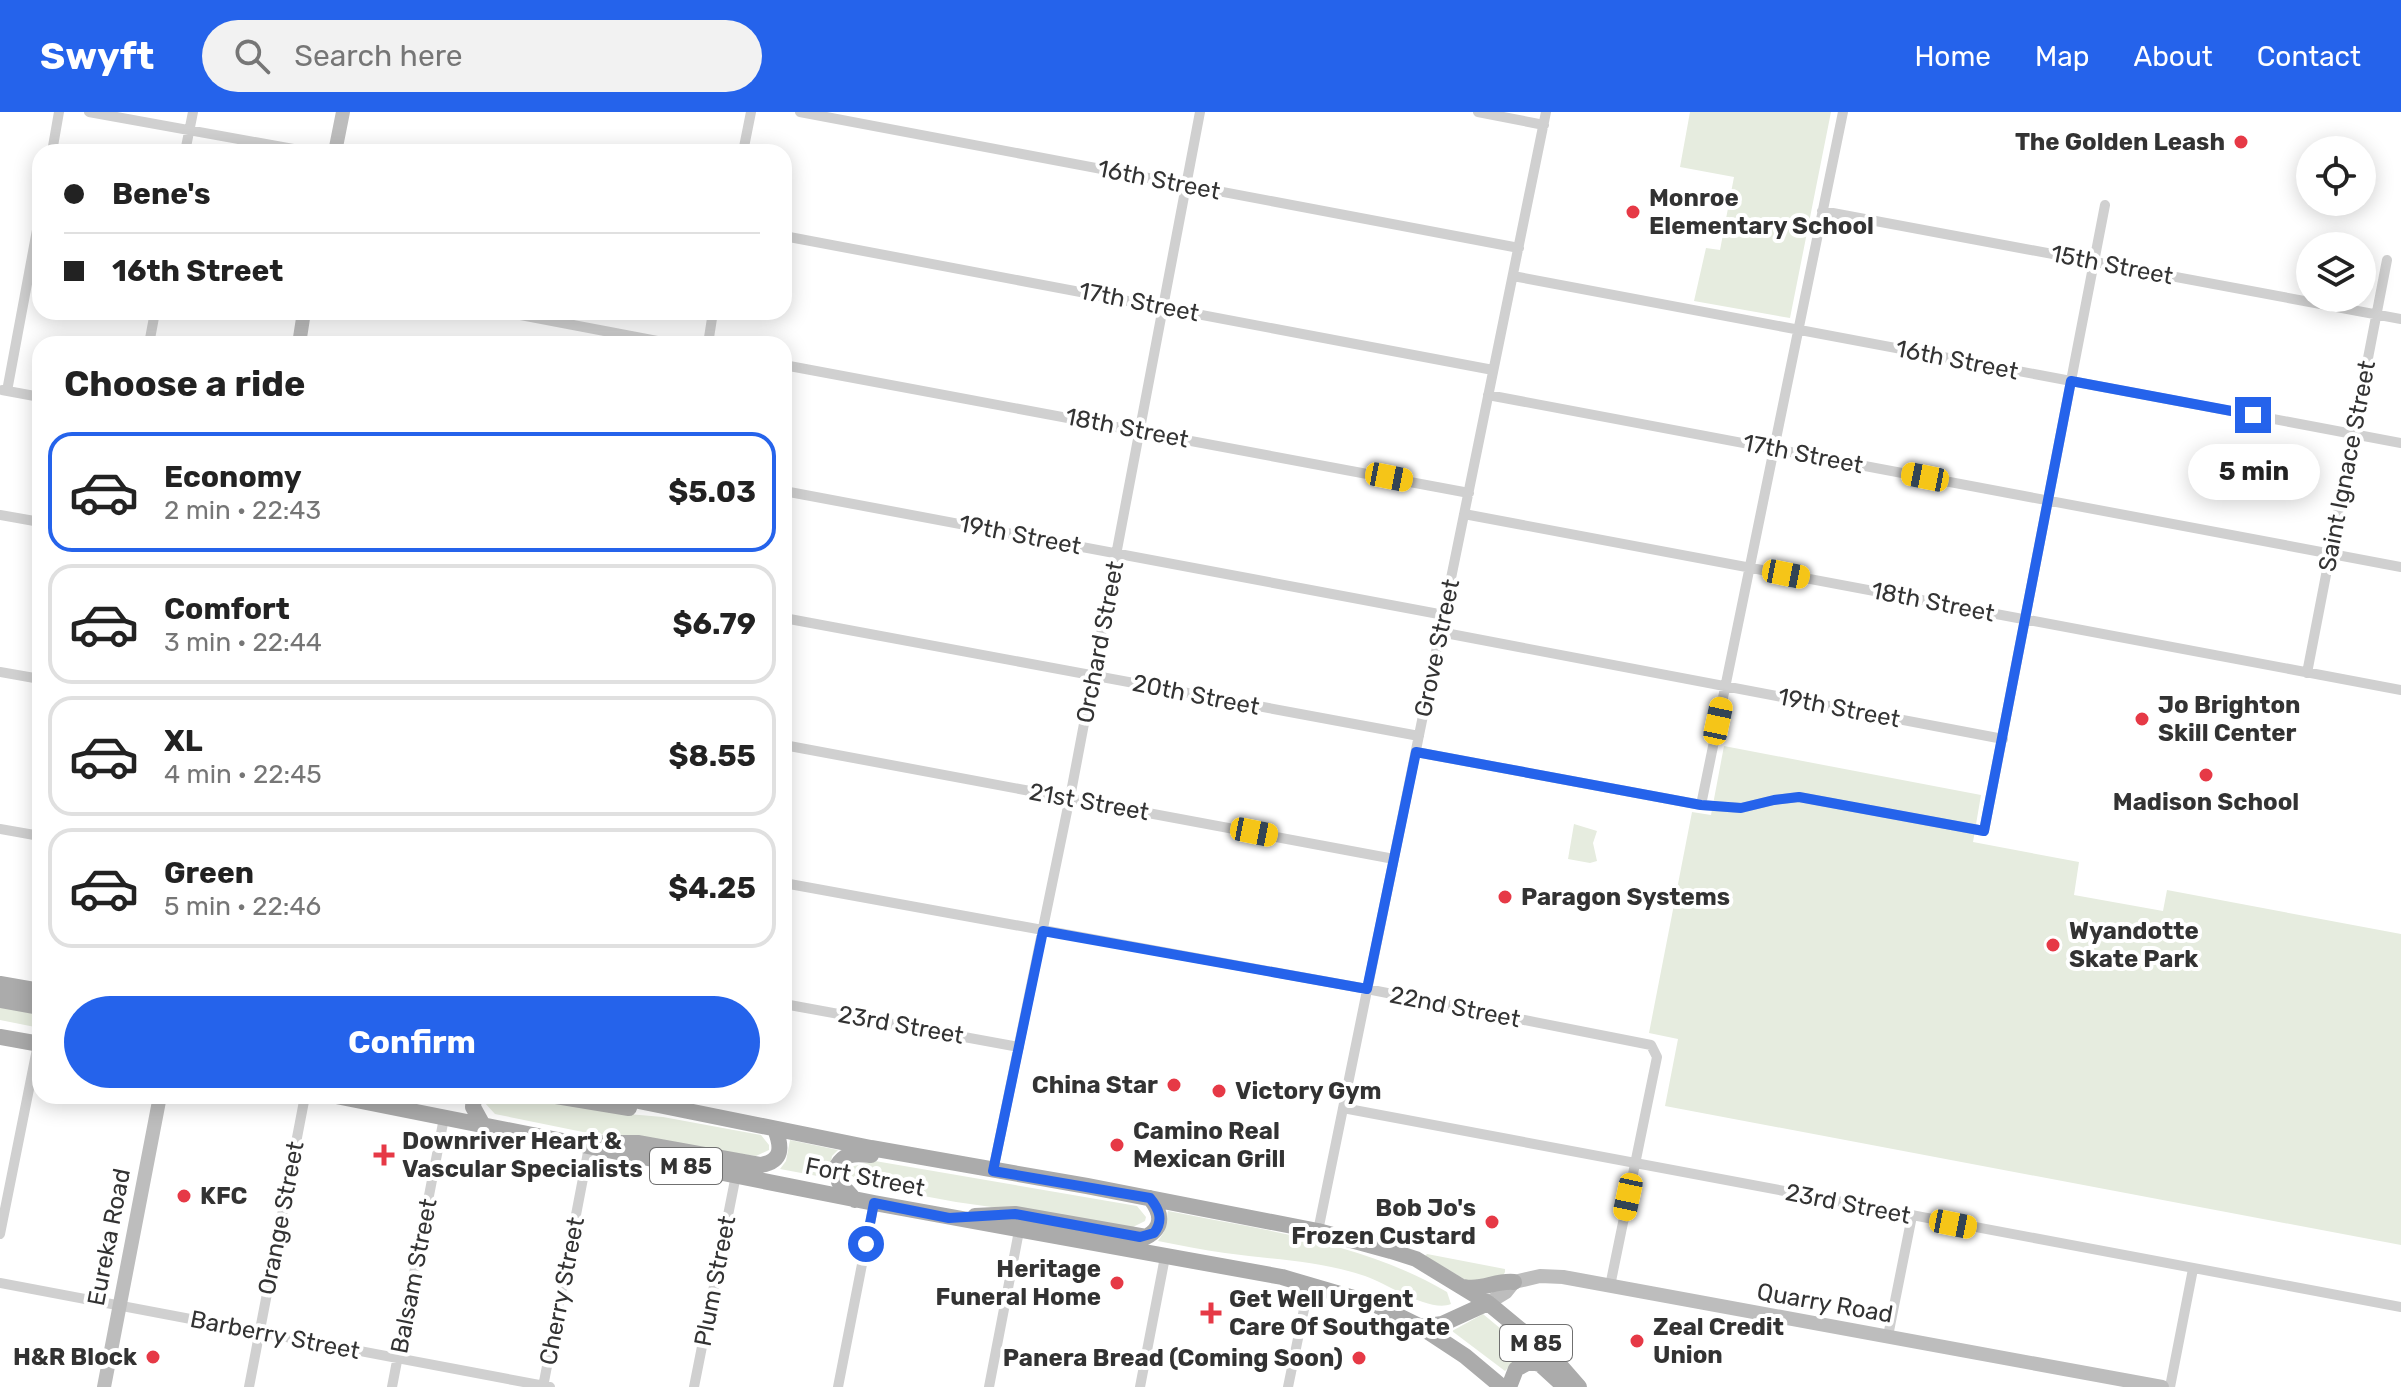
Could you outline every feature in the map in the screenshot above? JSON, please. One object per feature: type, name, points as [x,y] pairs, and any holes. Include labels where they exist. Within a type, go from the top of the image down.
[{"type":"main road","points":[[0,984],[32,990]]},
{"type":"main road","points":[[0,1000],[32,1006]]},
{"type":"main road","points":[[0,1037],[32,1043]]},
{"type":"main road","name":"Fort Street","points":[[389,1104],[484,1127],[855,1200],[1282,1277],[1374,1304],[1421,1327],[1465,1356],[1502,1387]]},
{"type":"main road","points":[[475,1104],[476,1114],[484,1127]]},
{"type":"main road","points":[[598,1104],[640,1109],[663,1106]]},
{"type":"main road","name":"Fort Street","points":[[653,1104],[1318,1231],[1416,1259],[1488,1303],[1551,1355],[1579,1387]]},
{"type":"main road","points":[[566,1143],[639,1143],[761,1165],[775,1160],[780,1154],[781,1143],[775,1129]]},
{"type":"main road","points":[[855,1200],[843,1190],[837,1173],[841,1161],[853,1154],[999,1179],[1038,1177]]},
{"type":"main road","points":[[949,1218],[1015,1214],[1146,1237],[1157,1230],[1160,1223],[1160,1214],[1150,1198]]},
{"type":"main road","points":[[1458,1285],[1480,1288],[1504,1281],[1514,1282]]},
{"type":"main road","points":[[1421,1327],[1442,1324],[1488,1303]]},
{"type":"main road","points":[[1509,1387],[1516,1369],[1529,1362],[1540,1364],[1565,1387]]},
{"type":"street","points":[[53,144],[59,112]]},
{"type":"street","points":[[89,112],[264,144]]},
{"type":"street","points":[[187,144],[193,112]]},
{"type":"street","points":[[337,144],[343,112]]},
{"type":"street","points":[[745,144],[751,112]]},
{"type":"street","name":"16th Street","points":[[800,112],[1519,248]]},
{"type":"street","name":"Orchard Street","points":[[993,1171],[1117,554],[1200,112]]},
{"type":"street","points":[[1478,112],[1544,125]]},
{"type":"street","name":"Grove Street","points":[[1318,1231],[1546,112]]},
{"type":"street","points":[[1701,805],[1843,112]]},
{"type":"street","points":[[1416,752],[1701,805],[1741,808],[1799,797],[1984,831],[2105,205]]},
{"type":"street","name":"15th Street","points":[[1822,211],[2401,319]]},
{"type":"street","name":"17th Street","points":[[792,237],[1493,370]]},
{"type":"street","points":[[32,252],[3,390],[32,395]]},
{"type":"street","name":"Saint Ignace Street","points":[[2307,673],[2387,260]]},
{"type":"street","name":"16th Street","points":[[1513,276],[2401,443]]},
{"type":"street","points":[[547,320],[631,336]]},
{"type":"street","name":"18th Street","points":[[792,366],[1469,493]]},
{"type":"street","name":"17th Street","points":[[1488,395],[2401,567]]},
{"type":"street","name":"19th Street","points":[[792,493],[1444,615]]},
{"type":"street","name":"18th Street","points":[[1464,514],[2401,690]]},
{"type":"street","points":[[0,515],[32,521]]},
{"type":"street","name":"20th Street","points":[[792,620],[1419,736]]},
{"type":"street","name":"19th Street","points":[[1440,632],[2003,739]]},
{"type":"street","points":[[0,672],[32,678]]},
{"type":"street","name":"21st Street","points":[[792,746],[1394,859]]},
{"type":"street","points":[[0,829],[32,835]]},
{"type":"street","name":"22nd Street","points":[[792,884],[1367,989],[1631,1040],[1653,1047],[1657,1057],[1635,1164]]},
{"type":"street","name":"23rd Street","points":[[792,1005],[1019,1047]]},
{"type":"street","points":[[0,1234],[32,1076]]},
{"type":"street","name":"Eureka Road","points":[[104,1387],[158,1104]]},
{"type":"street","name":"Orange Street","points":[[249,1387],[303,1104]]},
{"type":"street","name":"23rd Street","points":[[1343,1108],[2401,1307]]},
{"type":"street","name":"Balsam Street","points":[[392,1387],[444,1118]]},
{"type":"street","name":"Cherry Street","points":[[546,1387],[589,1147]]},
{"type":"street","points":[[1610,1286],[1635,1164]]},
{"type":"street","name":"Plum Street","points":[[694,1387],[736,1175]]},
{"type":"street","points":[[838,1387],[874,1203]]},
{"type":"street","points":[[1888,1336],[1912,1216]]},
{"type":"street","points":[[989,1387],[1019,1231]]},
{"type":"street","points":[[1140,1387],[1165,1257]]},
{"type":"street","points":[[2170,1387],[2193,1269]]},
{"type":"street","name":"Quarry Road","points":[[1514,1282],[1540,1276],[1563,1277],[2162,1387]]},
{"type":"street","points":[[1488,1303],[1506,1292],[1514,1282]]},
{"type":"street","name":"Barberry Street","points":[[0,1283],[546,1387]]},
{"type":"street","points":[[1288,1387],[1309,1285]]},
{"type":"shaded area","points":[[1690,112],[1831,112],[1790,318],[1694,301],[1706,248],[1720,250],[1734,177],[1680,167]]},
{"type":"shaded area","points":[[1724,746],[1981,795],[1973,842],[2079,862],[2074,895],[2163,911],[2167,890],[2401,934],[2401,1245],[1665,1106],[1678,1039],[1649,1033],[1692,812],[1711,815]]},
{"type":"shaded area","points":[[1574,824],[1597,831],[1593,843],[1597,861],[1590,863],[1568,859]]},
{"type":"shaded area","points":[[0,1007],[32,1013],[32,1026],[0,1020]]},
{"type":"shaded area","points":[[486,1104],[571,1104],[761,1135],[769,1150],[756,1156],[583,1132],[495,1114]]},
{"type":"shaded area","points":[[790,1140],[838,1150],[832,1156],[828,1178],[780,1169],[786,1161]]},
{"type":"shaded area","points":[[875,1161],[1137,1206],[1146,1217],[1145,1221],[1133,1227],[956,1202],[859,1184],[849,1172],[854,1166]]},
{"type":"shaded area","points":[[1168,1211],[1346,1249],[1415,1275],[1447,1292],[1451,1304],[1432,1305],[1365,1276],[1330,1267],[1158,1241],[1164,1232]]},
{"type":"shaded area","points":[[1425,1256],[1505,1269],[1505,1272],[1503,1276],[1469,1282]]},
{"type":"shaded area","points":[[1483,1314],[1531,1354],[1517,1359],[1505,1371],[1452,1331]]},
{"type":"place","name":"The Golden Leash","points":[[2241,142]]},
{"type":"place","name":"Monroe Elementary School","points":[[1633,212]]},
{"type":"place","name":"Jo Brighton Skill Center","points":[[2142,719]]},
{"type":"place","name":"Madison School","points":[[2206,775]]},
{"type":"place","name":"Paragon Systems","points":[[1505,897]]},
{"type":"place","name":"Wyandotte Skate Park","points":[[2053,945]]},
{"type":"place","name":"China Star","points":[[1174,1085]]},
{"type":"place","name":"Victory Gym","points":[[1219,1091]]},
{"type":"place","name":"Camino Real Mexican Grill","points":[[1117,1145]]},
{"type":"place","name":"Downriver Heart & Vascular Specialists","points":[[384,1155]]},
{"type":"place","name":"KFC","points":[[184,1196]]},
{"type":"place","name":"Bob Jo's Frozen Custard","points":[[1492,1222]]},
{"type":"place","name":"Heritage Funeral Home","points":[[1117,1283]]},
{"type":"place","name":"Get Well Urgent Care Of Southgate","points":[[1211,1313]]},
{"type":"place","name":"Zeal Credit Union","points":[[1637,1341]]},
{"type":"place","name":"H&R Block","points":[[153,1357]]},
{"type":"place","name":"Panera Bread (Coming Soon)","points":[[1359,1358]]},
{"type":"route","points":[[866,1244],[874,1203],[949,1218],[1015,1214],[1140,1237],[1154,1233],[1160,1223],[1160,1214],[1150,1198],[993,1171],[1043,931],[1367,989],[1416,752],[1701,805],[1731,809],[1786,798],[1810,798],[1984,831],[2071,381],[2253,415]]}]
